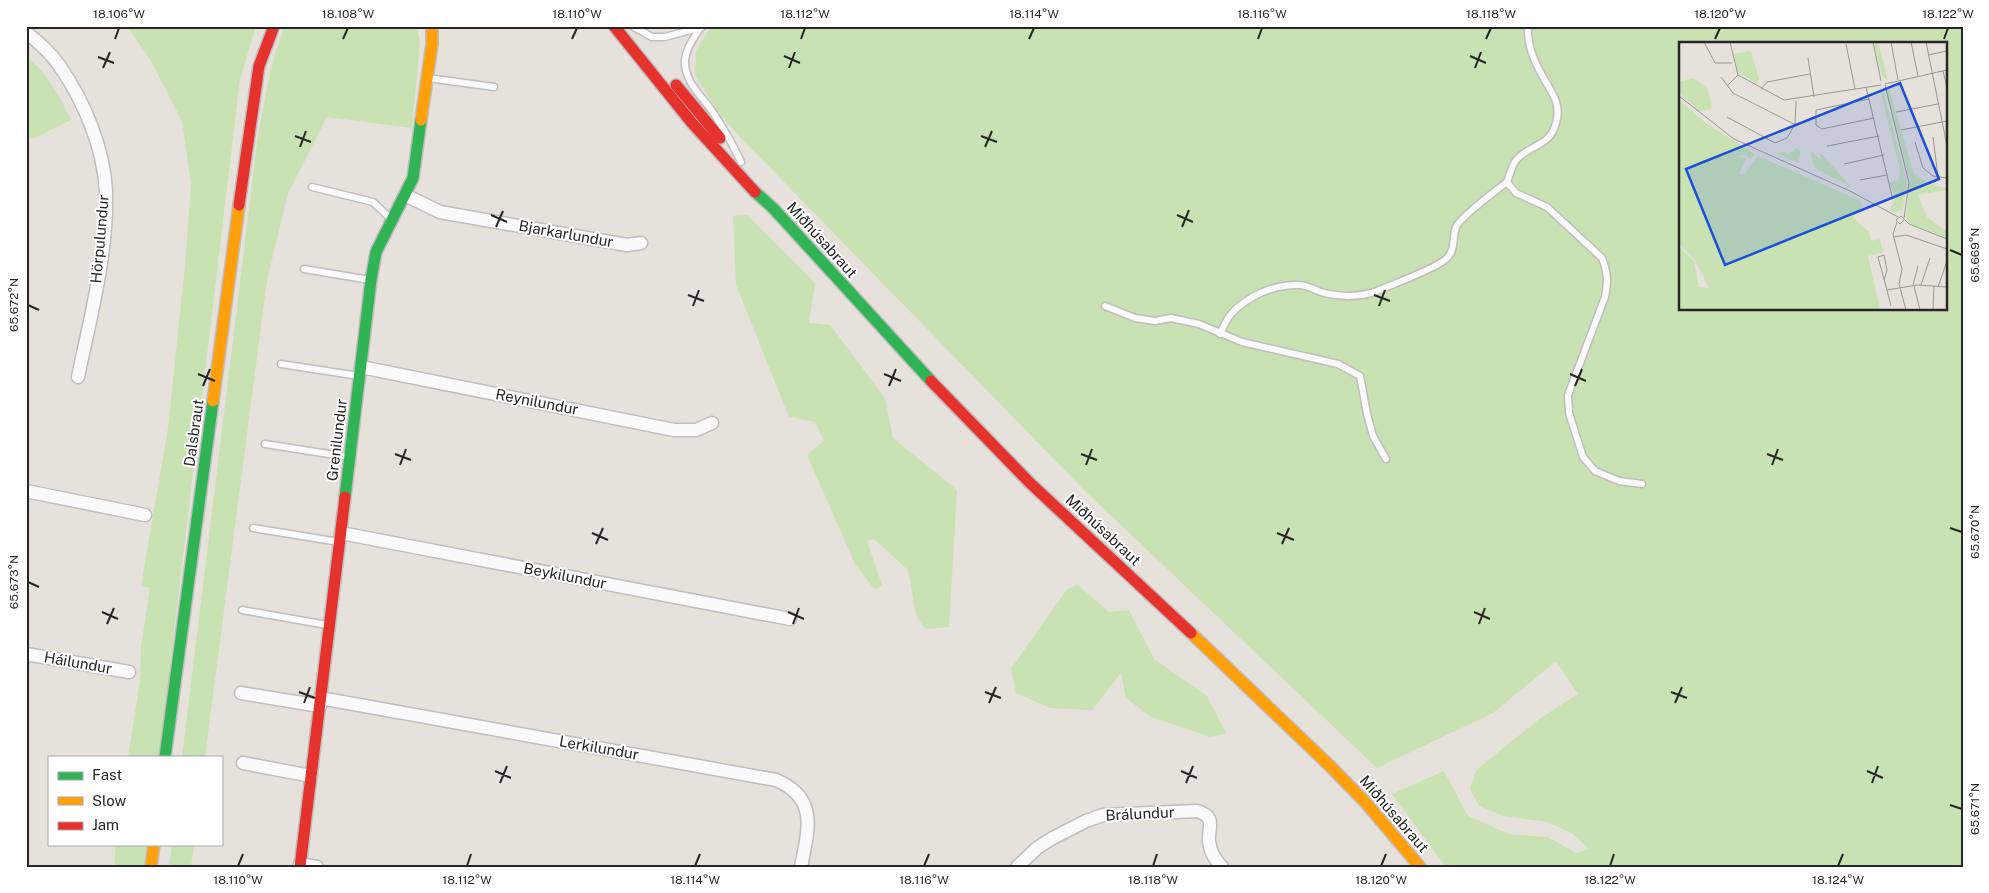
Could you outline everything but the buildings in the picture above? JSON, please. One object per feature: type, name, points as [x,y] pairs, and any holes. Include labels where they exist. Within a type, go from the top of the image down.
[{"type":"street","name":"Dalsbraut","points":[[165,756],[246,148],[259,66],[274,26]]},
{"type":"street","name":"Grenilundur","points":[[300,865],[371,280],[376,252],[413,178],[432,44],[432,26]]},
{"type":"street","name":"Miðhúsabraut","points":[[614,26],[692,123],[742,179],[773,208],[935,385],[1030,483],[1331,766],[1366,802],[1420,867]]},
{"type":"street","name":"Miðhúsabraut","points":[[628,26],[741,162],[773,208]]},
{"type":"street","name":"Hörpulundur","points":[[26,32],[58,64],[84,111],[95,137],[106,192],[102,250],[78,377]]},
{"type":"street","name":"Bjarkarlundur","points":[[405,195],[440,212],[627,245],[641,243]]},
{"type":"street","name":"Reynilundur","points":[[360,372],[674,430],[696,430],[712,423]]},
{"type":"street","points":[[26,491],[145,514]]},
{"type":"street","name":"Beykilundur","points":[[340,538],[790,620]]},
{"type":"street","name":"Háilundur","points":[[26,654],[129,672]]},
{"type":"street","name":"Lerkilundur","points":[[241,693],[320,702],[776,780],[795,792],[803,801],[808,811],[809,826],[801,867]]},
{"type":"street","points":[[243,763],[311,776]]},
{"type":"street","name":"Brálundur","points":[[1016,867],[1037,848],[1051,839],[1086,821],[1103,815],[1197,812],[1206,816],[1212,826],[1209,835],[1210,848],[1222,867]]},
{"type":"street","points":[[151,867],[154,846]]},
{"type":"street","points":[[300,865],[317,867]]},
{"type":"lane","points":[[632,26],[639,32],[652,37],[665,37],[702,27]]},
{"type":"lane","points":[[1220,334],[1230,315],[1259,293],[1275,288],[1300,285],[1324,293],[1350,296],[1375,292],[1447,259],[1453,247],[1456,226],[1507,182],[1517,158],[1545,141],[1552,132],[1559,110],[1554,95],[1533,57],[1527,38],[1528,26]]},
{"type":"lane","points":[[702,27],[690,45],[685,57],[686,70],[691,84],[713,112],[741,162]]},
{"type":"lane","points":[[427,78],[494,87]]},
{"type":"lane","points":[[1507,182],[1516,193],[1547,207],[1602,258],[1608,282],[1605,297],[1568,395],[1569,413],[1583,457],[1595,471],[1619,481],[1642,484]]},
{"type":"lane","points":[[312,188],[373,202],[393,221]]},
{"type":"lane","points":[[304,269],[371,280]]},
{"type":"lane","points":[[1106,306],[1135,318],[1155,321],[1172,318],[1199,324],[1242,342],[1338,364],[1360,376],[1373,436],[1386,458]]},
{"type":"lane","points":[[281,364],[360,372]]},
{"type":"lane","points":[[265,444],[350,458]]},
{"type":"lane","points":[[254,528],[340,538]]},
{"type":"lane","points":[[242,610],[329,625]]},
{"type":"green space","points":[[127,26],[256,26],[240,79],[159,756],[128,756],[140,681],[141,647],[150,588],[141,586],[168,428],[185,266],[191,184],[182,121],[151,61]]},
{"type":"green space","points":[[284,26],[413,26],[418,32],[420,42],[412,128],[327,117],[288,194],[267,280],[205,756],[182,756],[258,135],[270,72]]},
{"type":"green space","points":[[711,26],[1963,26],[1963,867],[1446,867],[1392,794],[1444,771],[1468,816],[1509,834],[1548,837],[1576,853],[1589,849],[1573,834],[1548,822],[1504,816],[1479,806],[1470,789],[1476,770],[1542,717],[1578,694],[1556,661],[1493,713],[1377,768],[1084,490],[741,138],[718,112],[695,75],[696,51]]},
{"type":"green space","points":[[26,56],[41,70],[52,85],[71,120],[32,139],[26,133]]},
{"type":"green space","points":[[747,215],[815,283],[809,323],[830,325],[885,398],[893,438],[957,490],[949,627],[925,629],[916,615],[908,570],[874,539],[867,541],[882,585],[875,590],[855,564],[807,455],[824,441],[815,422],[789,417],[736,285],[733,216]]},
{"type":"green space","points":[[1078,585],[1109,612],[1129,610],[1154,659],[1207,696],[1226,733],[1210,737],[1151,717],[1126,698],[1121,673],[1092,710],[1050,708],[1016,693],[1011,669],[1067,589]]},
{"type":"green space","points":[[116,846],[148,846],[145,867],[114,867]]},
{"type":"green space","points":[[172,846],[194,846],[191,867],[169,867]]},
{"type":"traffic: fast","points":[[345,497],[376,252],[413,178],[421,120]]},
{"type":"traffic: fast","points":[[755,192],[773,208],[931,381]]},
{"type":"traffic: fast","points":[[165,756],[213,401]]},
{"type":"traffic: slow","points":[[421,120],[432,44],[432,26]]},
{"type":"traffic: slow","points":[[213,401],[239,205]]},
{"type":"traffic: slow","points":[[1191,633],[1331,767],[1366,803],[1420,867]]},
{"type":"traffic: slow","points":[[151,867],[154,846]]},
{"type":"traffic: jam","points":[[239,205],[259,66],[274,26]]},
{"type":"traffic: jam","points":[[614,26],[692,123],[755,192]]},
{"type":"traffic: jam","points":[[676,85],[720,138]]},
{"type":"traffic: jam","points":[[931,381],[1030,483],[1191,633]]},
{"type":"traffic: jam","points":[[300,867],[345,497]]}]
